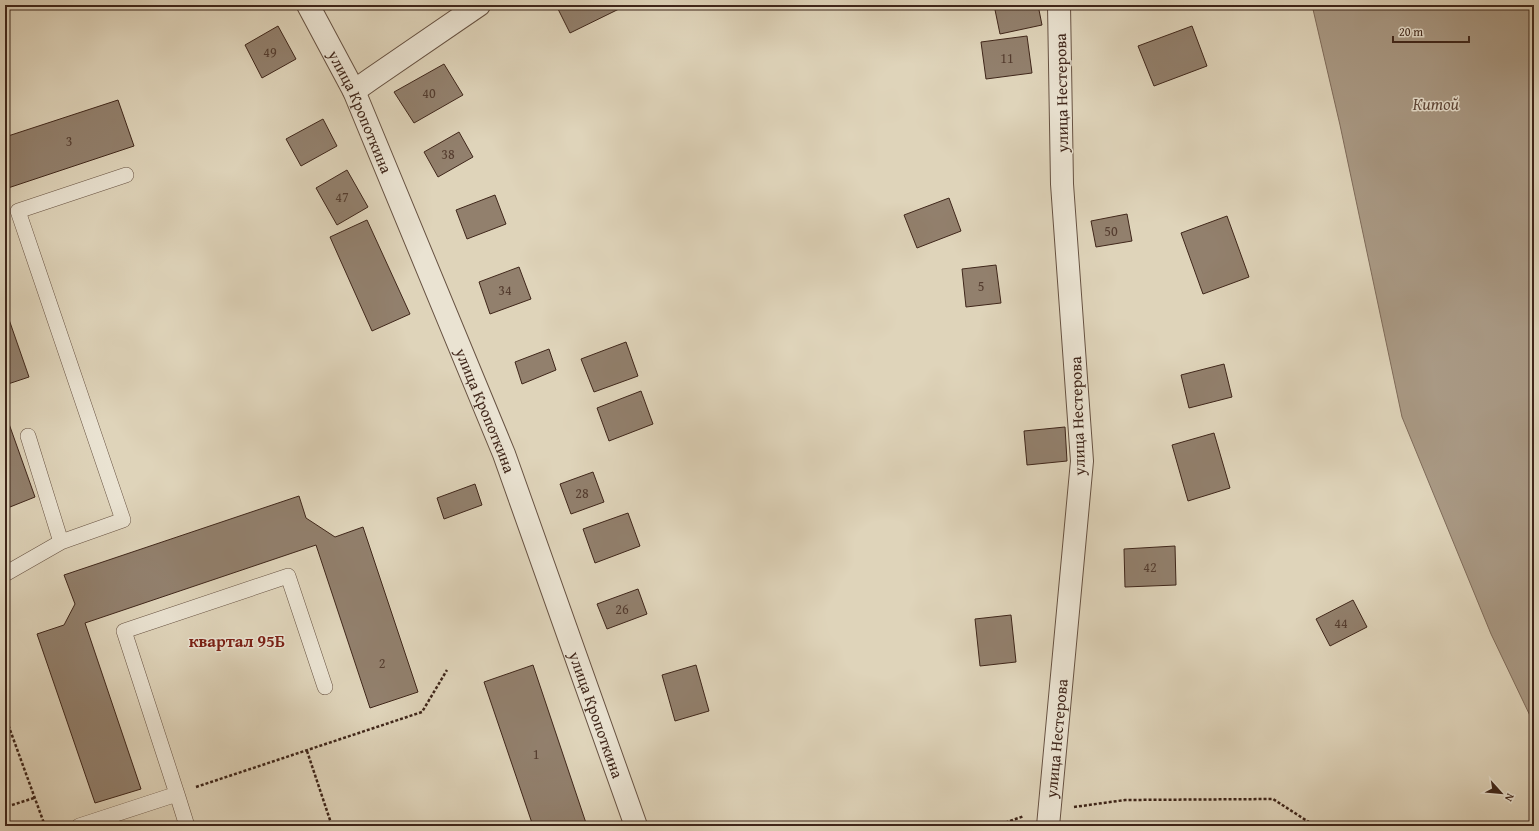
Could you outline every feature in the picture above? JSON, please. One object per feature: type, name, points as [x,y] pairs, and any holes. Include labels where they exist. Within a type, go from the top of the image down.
[{"type":"street","name":"улица Кропоткина","points":[[308,5],[354,91],[504,454],[636,826]]},
{"type":"street","points":[[354,91],[480,5]]},
{"type":"street","name":"улица Нестерова","points":[[1049,818],[1082,461],[1062,184],[1059,5]]},
{"type":"lane","points":[[5,574],[61,542],[123,520],[18,211],[126,175]]},
{"type":"lane","points":[[28,436],[61,542]]},
{"type":"lane","points":[[187,826],[124,631],[288,576],[325,686]]},
{"type":"lane","points":[[79,826],[177,794]]},
{"type":"path","points":[[177,794],[422,712],[447,670]]},
{"type":"path","points":[[5,716],[45,826]]},
{"type":"path","points":[[307,750],[332,826]]},
{"type":"path","points":[[12,805],[34,798]]},
{"type":"path","points":[[996,826],[1039,811],[1049,818],[1125,800],[1273,799],[1315,826]]},
{"type":"water","name":"Китой","points":[[1312,5],[1534,5],[1534,724],[1491,634],[1402,417],[1340,125]]},
{"type":"building","points":[[556,5],[619,5],[621,8],[570,33]]},
{"type":"building","points":[[994,5],[1038,5],[1042,25],[1000,34]]},
{"type":"building","points":[[278,26],[296,59],[262,78],[245,45]]},
{"type":"building","points":[[1192,26],[1207,66],[1154,86],[1138,46]]},
{"type":"building","points":[[1027,36],[1032,73],[986,79],[981,42]]},
{"type":"building","points":[[444,64],[463,95],[414,123],[394,92]]},
{"type":"building","points":[[118,100],[134,146],[5,189],[5,137]]},
{"type":"building","points":[[323,119],[337,146],[301,166],[286,139]]},
{"type":"building","points":[[459,132],[473,157],[438,177],[424,152]]},
{"type":"building","points":[[347,170],[368,207],[337,225],[316,188]]},
{"type":"building","points":[[495,195],[506,224],[467,239],[456,210]]},
{"type":"building","points":[[949,198],[961,231],[917,248],[904,215]]},
{"type":"building","points":[[1127,214],[1132,241],[1096,247],[1091,221]]},
{"type":"building","points":[[1227,216],[1249,277],[1203,294],[1181,233]]},
{"type":"building","points":[[367,220],[410,314],[372,331],[330,237]]},
{"type":"building","points":[[996,265],[1001,303],[966,307],[962,269]]},
{"type":"building","points":[[519,267],[531,299],[490,314],[479,282]]},
{"type":"building","points":[[5,308],[29,377],[5,385]]},
{"type":"building","points":[[626,342],[638,376],[594,392],[581,359]]},
{"type":"building","points":[[549,349],[556,370],[522,384],[515,362]]},
{"type":"building","points":[[1224,364],[1232,397],[1189,408],[1181,375]]},
{"type":"building","points":[[641,391],[653,424],[609,441],[597,408]]},
{"type":"building","points":[[8,421],[35,497],[5,509],[5,423]]},
{"type":"building","points":[[1065,427],[1067,461],[1027,465],[1024,431]]},
{"type":"building","points":[[1214,433],[1230,488],[1188,501],[1172,445]]},
{"type":"building","points":[[593,472],[604,502],[571,514],[560,484]]},
{"type":"building","points":[[475,484],[482,505],[444,519],[437,498]]},
{"type":"building","points":[[299,496],[306,518],[335,537],[363,527],[418,692],[370,708],[316,545],[85,623],[141,789],[95,803],[37,634],[64,625],[75,604],[64,575]]},
{"type":"building","points":[[628,513],[640,546],[595,563],[583,529]]},
{"type":"building","points":[[1175,546],[1176,585],[1125,587],[1124,549]]},
{"type":"building","points":[[638,589],[647,614],[607,629],[597,604]]},
{"type":"building","points":[[1353,600],[1367,627],[1330,646],[1316,619]]},
{"type":"building","points":[[1011,615],[1016,662],[980,666],[975,619]]},
{"type":"building","points":[[533,665],[587,826],[533,826],[484,682]]},
{"type":"building","points":[[696,665],[709,711],[675,721],[662,675]]},
{"type":"district","name":"квартал 95Б","points":[[237,641]]}]
